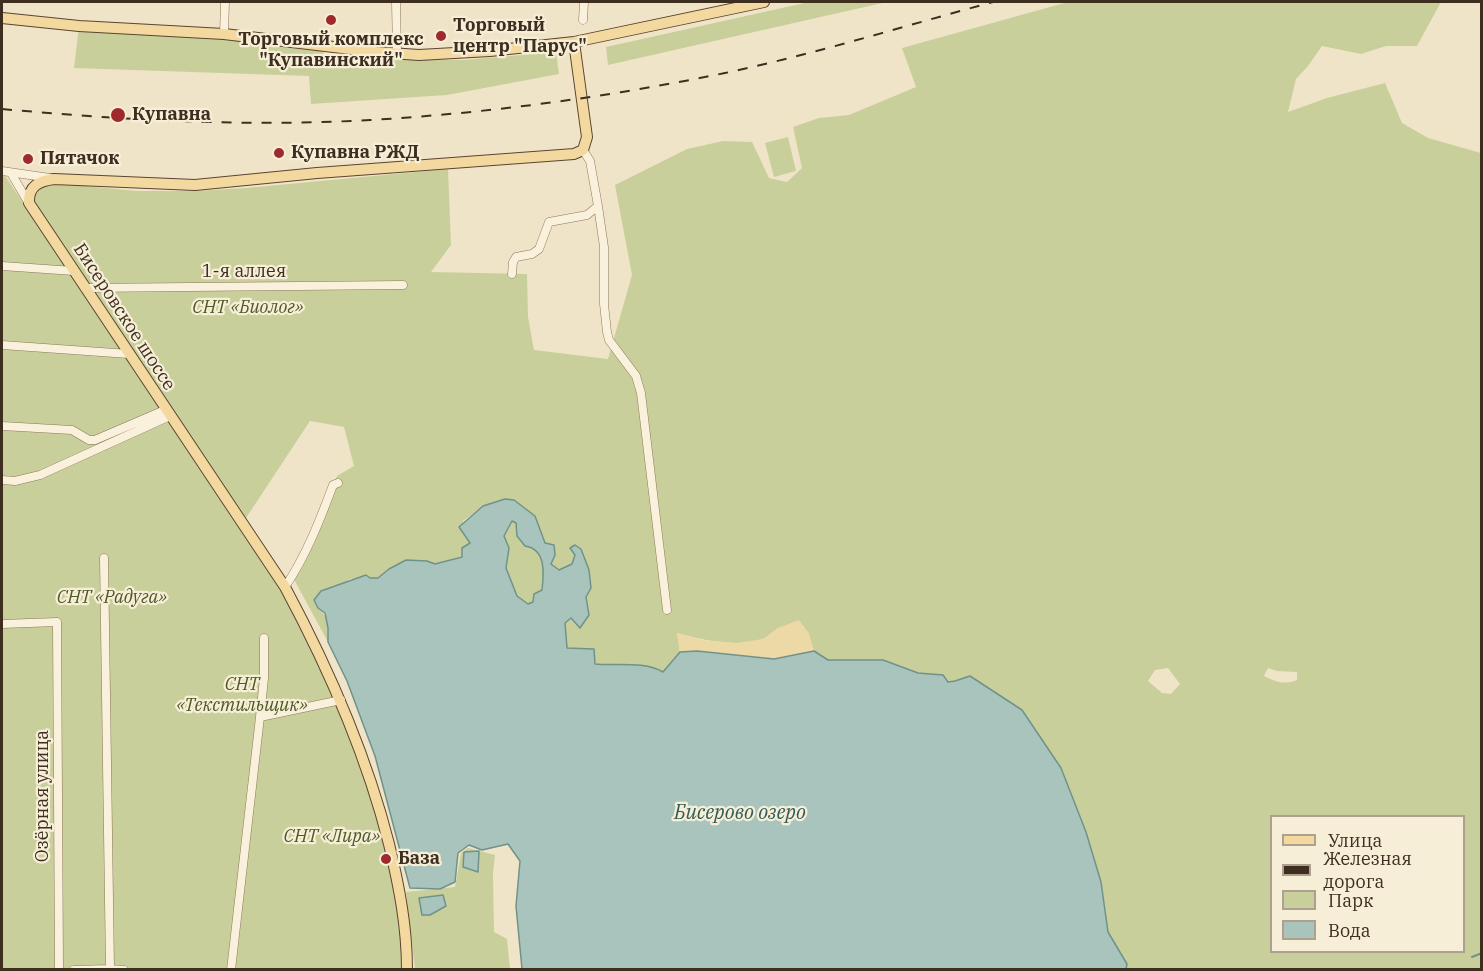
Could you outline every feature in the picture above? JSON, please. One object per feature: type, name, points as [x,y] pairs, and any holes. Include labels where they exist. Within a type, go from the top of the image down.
[{"type":"main road","points":[[2,18],[79,26],[224,34],[418,55],[490,51],[574,42],[764,2]]},
{"type":"main road","points":[[29,203],[30,192],[34,186],[40,181],[54,179],[195,185],[317,173],[574,154],[583,150],[587,137],[574,42]]},
{"type":"main road","name":"Бисеровское шоссе","points":[[29,203],[285,587],[313,639],[341,700],[377,796],[404,915],[407,969]]},
{"type":"street","points":[[224,34],[225,2]]},
{"type":"street","points":[[396,2],[397,54]]},
{"type":"street","points":[[583,20],[584,2]]},
{"type":"street","points":[[583,150],[591,161],[604,247],[604,304],[607,332],[609,340],[636,376],[642,393],[667,610]]},
{"type":"street","points":[[2,171],[54,179]]},
{"type":"street","points":[[10,173],[29,203]]},
{"type":"street","points":[[512,273],[516,257],[532,254],[539,249],[549,222],[587,215],[598,206]]},
{"type":"street","points":[[2,266],[74,271]]},
{"type":"street","name":"1-я аллея","points":[[85,288],[403,285]]},
{"type":"street","points":[[2,345],[129,354]]},
{"type":"street","points":[[2,426],[72,430],[89,440],[95,440],[168,412]]},
{"type":"street","points":[[2,480],[15,481],[40,475],[168,412]]},
{"type":"street","points":[[285,587],[295,573],[310,542],[333,485],[338,483]]},
{"type":"street","points":[[104,558],[110,969]]},
{"type":"street","name":"Озёрная улица","points":[[2,624],[57,622],[60,969]]},
{"type":"street","points":[[231,969],[264,678],[264,638]]},
{"type":"street","points":[[260,717],[341,700]]},
{"type":"street","points":[[74,969],[124,969]]},
{"type":"green space","points":[[809,2],[887,2],[608,65],[606,47]]},
{"type":"green space","name":"СНТ «Биолог»","points":[[1068,2],[1441,2],[1417,46],[1386,46],[1361,54],[1322,46],[1296,79],[1288,112],[1327,98],[1385,83],[1402,123],[1428,138],[1481,153],[1481,969],[1126,969],[1126,964],[1108,932],[1101,882],[1086,832],[1061,768],[970,676],[948,682],[943,675],[918,673],[883,660],[828,660],[814,651],[808,632],[778,628],[764,638],[742,643],[708,640],[677,633],[680,652],[663,672],[656,668],[595,664],[594,649],[567,648],[565,623],[572,618],[589,615],[586,597],[591,588],[589,570],[571,548],[575,555],[572,564],[559,570],[551,564],[535,516],[483,506],[463,521],[463,534],[470,543],[462,556],[435,564],[427,561],[389,569],[378,578],[350,579],[343,584],[332,586],[318,608],[326,619],[328,642],[291,574],[337,476],[354,466],[344,427],[310,421],[244,521],[34,202],[37,189],[54,183],[137,191],[194,191],[448,169],[451,245],[431,272],[527,274],[528,317],[534,350],[608,359],[632,275],[615,185],[687,149],[723,141],[752,142],[769,178],[787,182],[802,168],[793,127],[819,118],[849,115],[916,87],[902,48]],"holes":[[[1168,668],[1180,684],[1171,694],[1162,693],[1148,681],[1155,670]],[[1268,668],[1297,672],[1297,680],[1284,683],[1264,676]]]},
{"type":"green space","points":[[79,26],[321,47],[327,61],[334,62],[338,59],[464,60],[556,52],[559,74],[447,95],[311,104],[309,76],[74,68]]},
{"type":"green space","points":[[788,137],[796,171],[774,177],[765,143]]},
{"type":"green space","points":[[2,171],[281,590],[308,641],[336,701],[372,798],[400,915],[403,969],[2,969]]},
{"type":"green space","points":[[512,521],[516,523],[517,535],[525,546],[537,552],[542,563],[542,590],[534,594],[533,602],[528,604],[517,596],[505,568],[509,548],[504,536]]},
{"type":"green space","points":[[468,848],[495,855],[494,932],[507,939],[510,969],[415,969],[406,892],[455,887],[461,853]]},
{"type":"sand","points":[[799,620],[808,632],[814,651],[774,659],[697,651],[680,652],[677,633],[702,640],[737,643],[763,639],[778,628]]},
{"type":"water","name":"Бисерово озеро","points":[[505,499],[514,500],[535,516],[545,543],[554,545],[555,555],[551,564],[559,570],[572,564],[575,555],[570,548],[575,545],[581,549],[589,570],[591,588],[586,597],[589,615],[580,628],[571,618],[565,623],[567,648],[594,649],[595,664],[648,666],[663,672],[680,652],[697,651],[774,659],[814,651],[828,660],[883,660],[918,673],[943,675],[948,682],[970,676],[1022,710],[1061,768],[1086,832],[1101,882],[1108,932],[1127,964],[1126,969],[522,969],[516,906],[520,861],[508,844],[482,850],[469,845],[458,853],[455,882],[440,889],[410,888],[375,756],[347,681],[328,642],[325,613],[318,608],[314,600],[321,591],[366,575],[370,578],[378,578],[406,560],[427,561],[435,564],[462,557],[462,548],[470,543],[459,527],[483,506]],"holes":[[[512,521],[516,523],[517,536],[525,546],[537,552],[542,563],[542,590],[534,594],[533,602],[528,604],[517,596],[506,568],[509,548],[504,536]]]},
{"type":"water","points":[[479,851],[478,872],[463,867],[464,852]]},
{"type":"water","points":[[443,895],[446,906],[430,915],[422,915],[419,898]]},
{"type":"waterway","points":[[1472,957],[1482,953]]},
{"type":"railway","points":[[2,109],[140,119],[278,123],[370,120],[504,108],[593,97],[725,73],[826,49],[993,2]]},
{"type":"place","name":"Торговый комплекс \"Купавинский\"","points":[[331,20]]},
{"type":"place","name":"Торговый центр \"Парус\"","points":[[441,36]]},
{"type":"place","name":"Купавна","points":[[118,115]]},
{"type":"place","name":"Купавна РЖД","points":[[279,153]]},
{"type":"place","name":"Пятачок","points":[[28,159]]},
{"type":"place","name":"База","points":[[386,859]]},
{"type":"park label","name":"СНТ «Радуга»","points":[[112,598]]},
{"type":"park label","name":"СНТ «Текстильщик»","points":[[242,695]]},
{"type":"park label","name":"СНТ «Лира»","points":[[332,837]]}]
